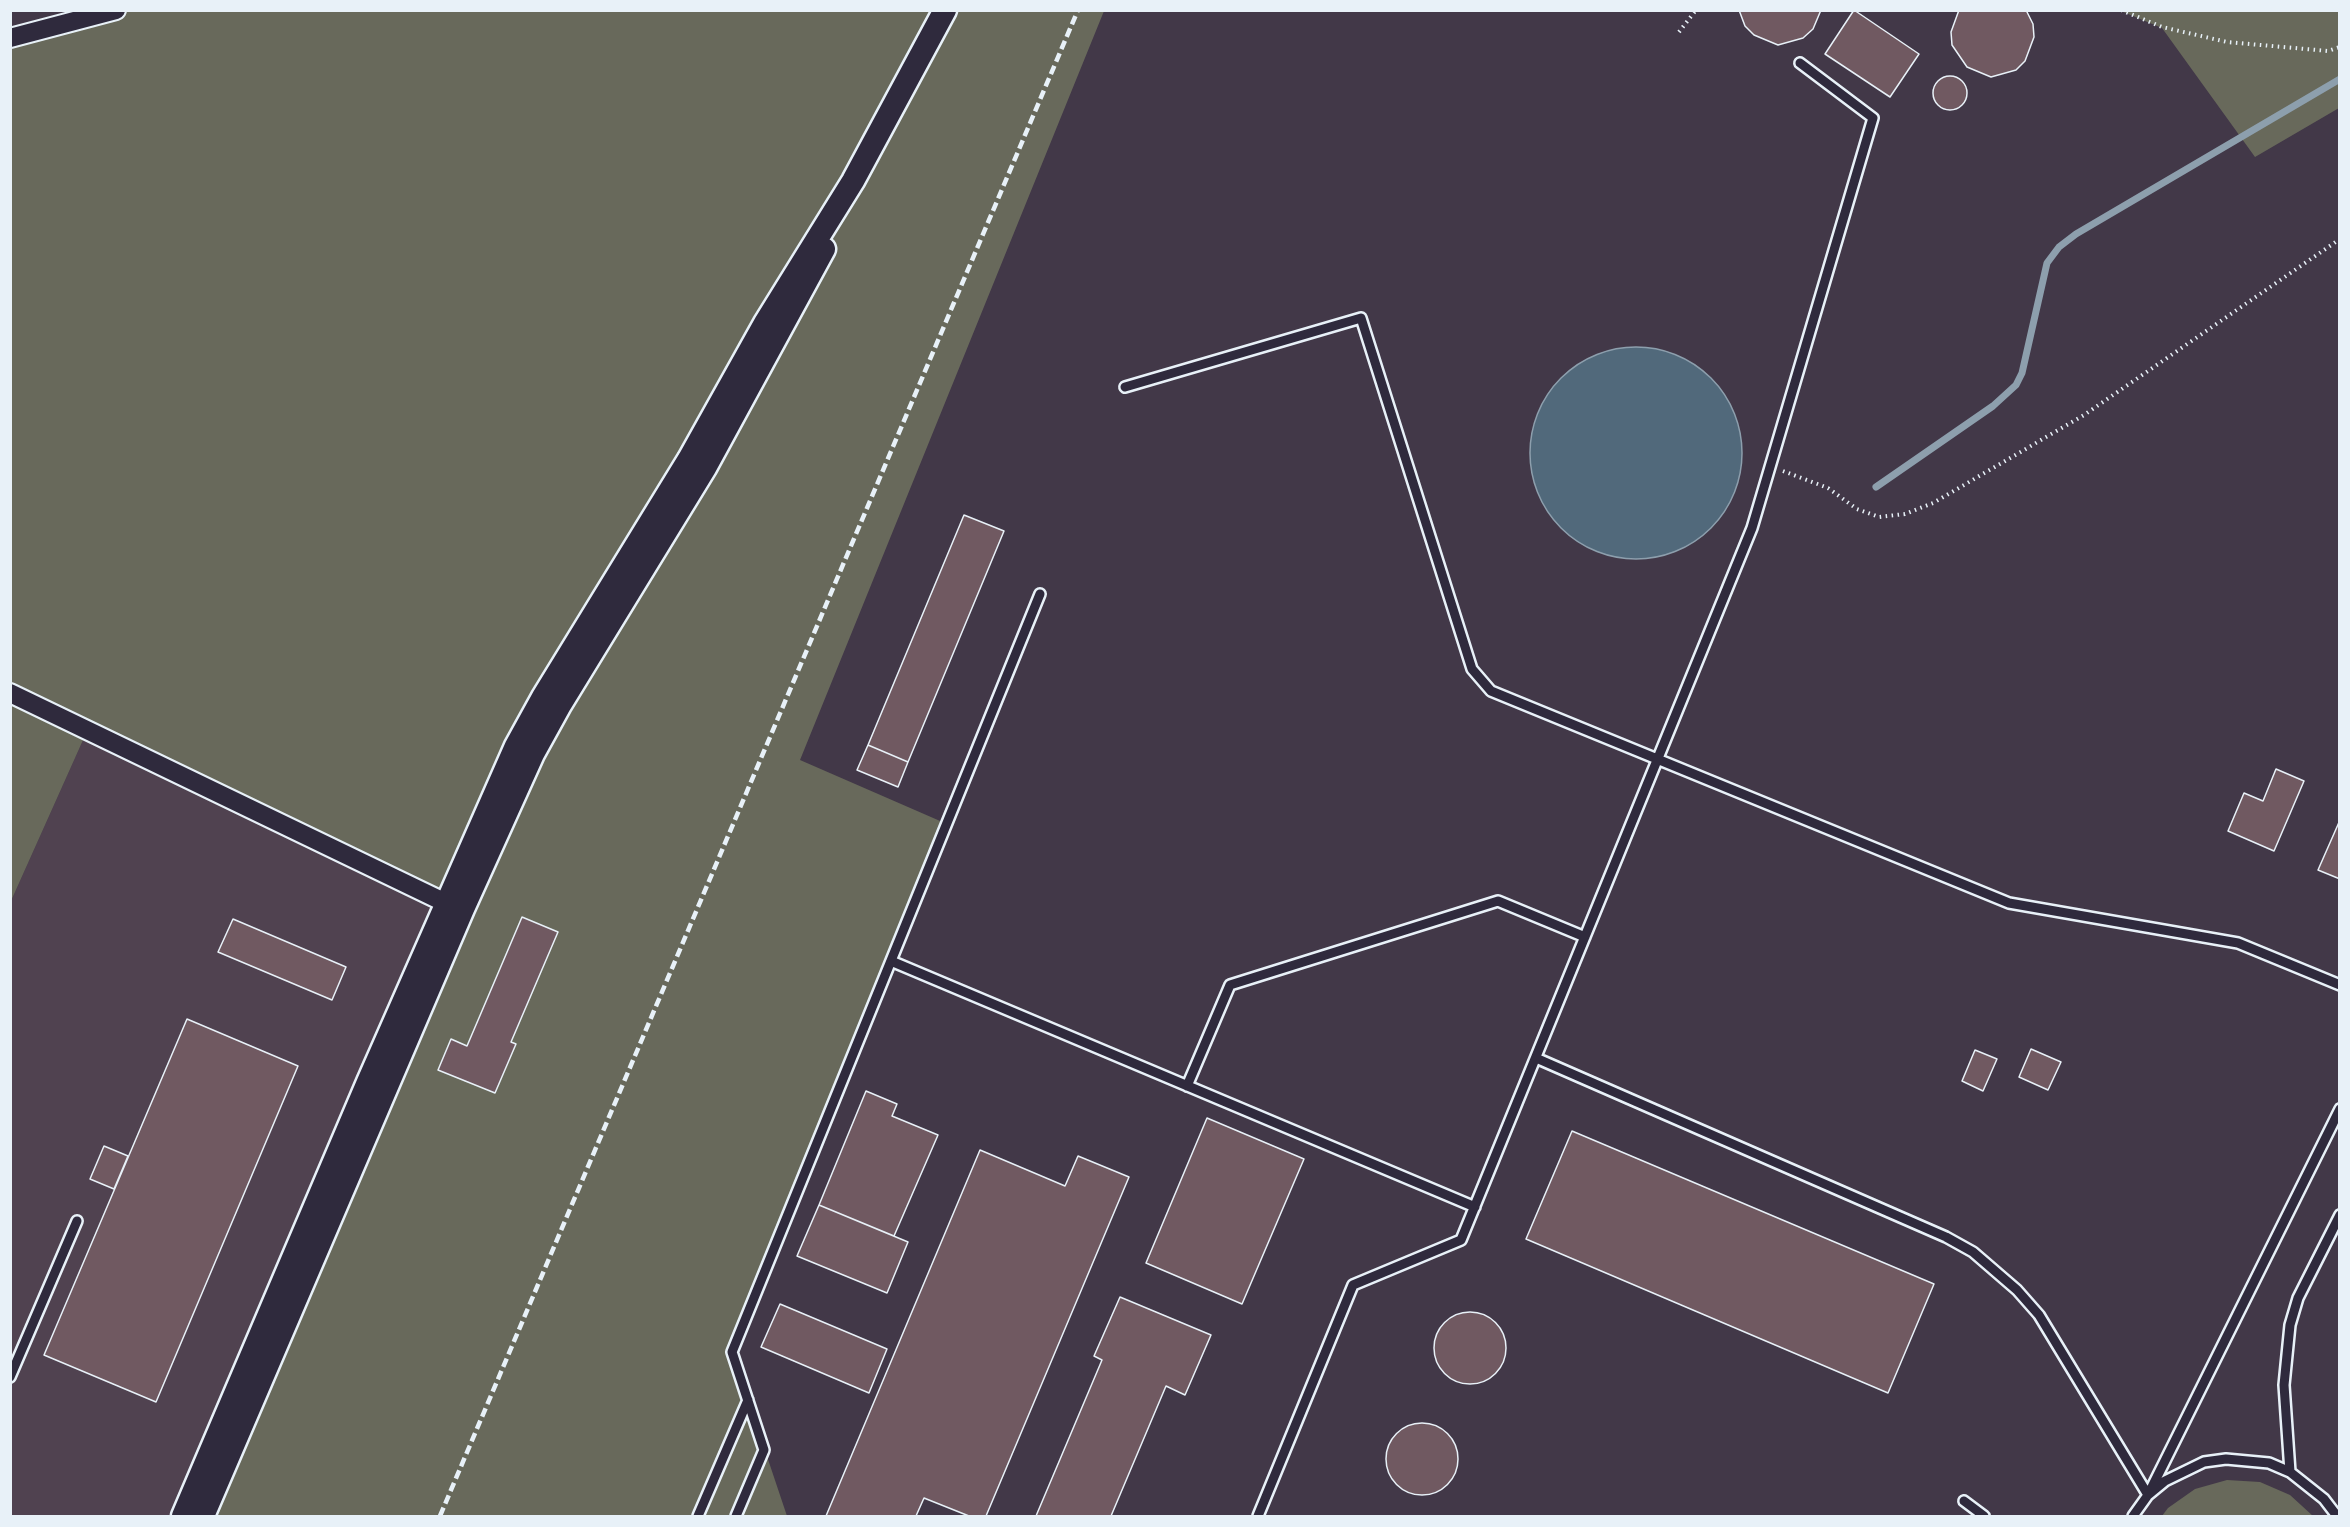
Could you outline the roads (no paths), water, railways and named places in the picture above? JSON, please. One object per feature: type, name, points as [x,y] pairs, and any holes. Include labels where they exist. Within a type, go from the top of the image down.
[{"type":"street","points":[[10,38],[116,10]]},
{"type":"street","points":[[183,1516],[500,780],[543,697],[689,459],[782,293],[853,181],[945,10]]},
{"type":"street","points":[[203,1516],[453,930],[533,754],[560,705],[653,556],[722,439],[818,262],[853,181]]},
{"type":"street","points":[[10,693],[446,903]]},
{"type":"lane","points":[[1258,1516],[1353,1285],[1461,1240],[1752,528],[1873,118],[1800,63]]},
{"type":"lane","points":[[1125,387],[1361,318],[1472,669],[1479,681],[1491,691],[2009,903],[2238,942],[2340,986]]},
{"type":"lane","points":[[736,1516],[764,1450],[732,1352],[1040,594]]},
{"type":"lane","points":[[1187,1086],[1230,985],[1498,901],[1585,937]]},
{"type":"lane","points":[[891,961],[1475,1207]]},
{"type":"lane","points":[[1536,1058],[1946,1237],[1973,1252],[2017,1290],[2039,1315],[2148,1495]]},
{"type":"lane","points":[[2133,1516],[2148,1495],[2340,1109]]},
{"type":"lane","points":[[2289,1472],[2284,1385],[2290,1325],[2298,1298],[2340,1215]]},
{"type":"lane","points":[[10,1377],[77,1221]]},
{"type":"lane","points":[[698,1516],[748,1400]]},
{"type":"lane","points":[[2148,1495],[2183,1470],[2204,1462],[2248,1459],[2269,1463],[2289,1472],[2324,1498],[2337,1516]]},
{"type":"lane","points":[[1964,1501],[1984,1516]]},
{"type":"water","points":[[1626,347],[1646,347],[1667,351],[1686,359],[1711,378],[1724,394],[1734,412],[1740,432],[1742,453],[1740,474],[1734,494],[1724,512],[1711,528],[1686,547],[1667,555],[1646,559],[1626,559],[1605,555],[1586,547],[1554,520],[1542,503],[1534,484],[1530,463],[1530,443],[1534,422],[1542,403],[1569,371],[1586,359],[1605,351]]},
{"type":"waterway","points":[[1876,487],[1993,406],[2016,385],[2022,373],[2047,263],[2059,247],[2076,234],[2340,79]]},
{"type":"railway","points":[[440,1516],[1078,10]]}]
